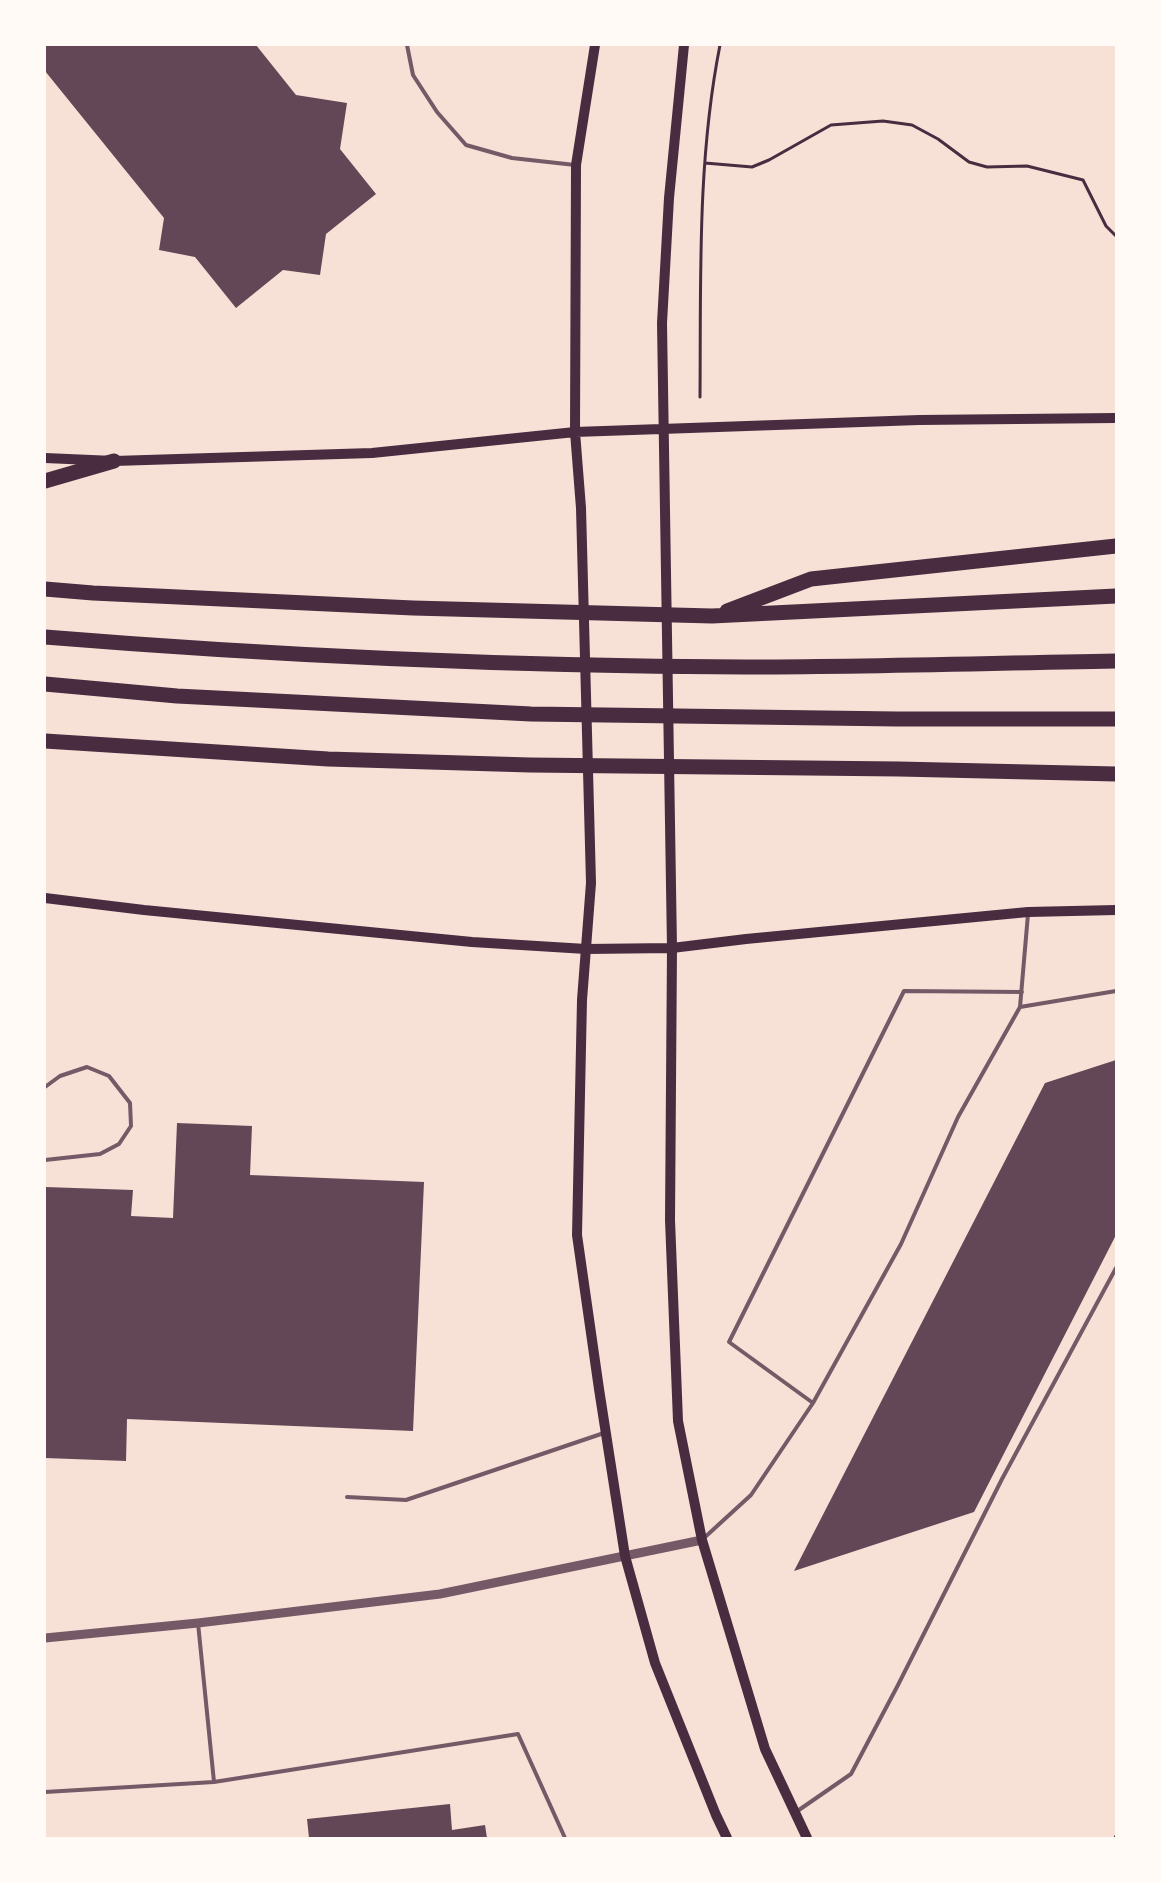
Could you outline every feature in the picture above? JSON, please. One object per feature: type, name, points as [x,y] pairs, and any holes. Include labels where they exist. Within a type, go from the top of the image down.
[{"type":"highway","points":[[45,481],[114,461]]},
{"type":"highway","points":[[712,616],[811,579],[1116,546]]},
{"type":"highway","points":[[45,588],[93,593],[403,607],[712,616],[1116,596]]},
{"type":"highway","points":[[45,637],[433,661],[744,667],[1116,661]]},
{"type":"highway","points":[[45,684],[177,696],[531,714],[1116,720]]},
{"type":"highway","points":[[45,741],[338,759],[530,765],[899,769],[1116,774]]},
{"type":"main road","points":[[595,45],[576,165],[575,432],[581,508],[590,883],[582,1000],[577,1235],[626,1556],[655,1663],[727,1838]]},
{"type":"main road","points":[[684,45],[669,198],[662,323],[672,948],[670,1220],[678,1421],[702,1540],[765,1750],[808,1838]]},
{"type":"main road","points":[[45,458],[114,461],[372,453],[575,432],[919,420],[1116,418]]},
{"type":"main road","points":[[45,898],[144,910],[452,940],[586,949],[672,948],[746,939],[1028,912],[1116,910]]},
{"type":"street","points":[[45,1638],[198,1624],[440,1594],[702,1540]]},
{"type":"lane","points":[[407,45],[413,75],[437,112],[466,145],[512,158],[576,165]]},
{"type":"lane","points":[[702,1540],[751,1495],[812,1403],[901,1244],[958,1117],[1020,1007],[1028,912]]},
{"type":"lane","points":[[812,1403],[729,1342],[904,991],[1022,992]]},
{"type":"lane","points":[[1020,1007],[1116,991]]},
{"type":"lane","points":[[45,1086],[60,1076],[87,1067],[109,1076],[130,1103],[131,1126],[119,1144],[100,1154],[45,1160]]},
{"type":"lane","points":[[795,1812],[851,1774],[1002,1479],[1116,1268]]},
{"type":"lane","points":[[347,1496],[406,1500],[606,1433]]},
{"type":"lane","points":[[198,1624],[214,1782]]},
{"type":"lane","points":[[45,1792],[214,1782],[518,1734],[565,1838]]},
{"type":"path","points":[[700,397],[702,189],[713,80],[720,45]]},
{"type":"path","points":[[704,163],[752,167],[769,160],[831,125],[883,121],[912,125],[938,140],[969,162],[987,167],[1027,166],[1083,180],[1106,226],[1116,236]]},
{"type":"building","points":[[45,45],[256,45],[296,95],[347,103],[340,149],[376,194],[326,234],[320,275],[283,270],[236,308],[195,257],[159,250],[164,218],[45,71]]},
{"type":"building","points":[[1116,1060],[1116,1235],[974,1512],[794,1571],[1045,1083]]},
{"type":"building","points":[[177,1123],[252,1126],[250,1175],[424,1182],[413,1431],[127,1419],[126,1461],[45,1458],[45,1187],[133,1190],[131,1216],[173,1218]]},
{"type":"building","points":[[450,1804],[452,1830],[485,1825],[487,1838],[309,1838],[307,1819]]}]
